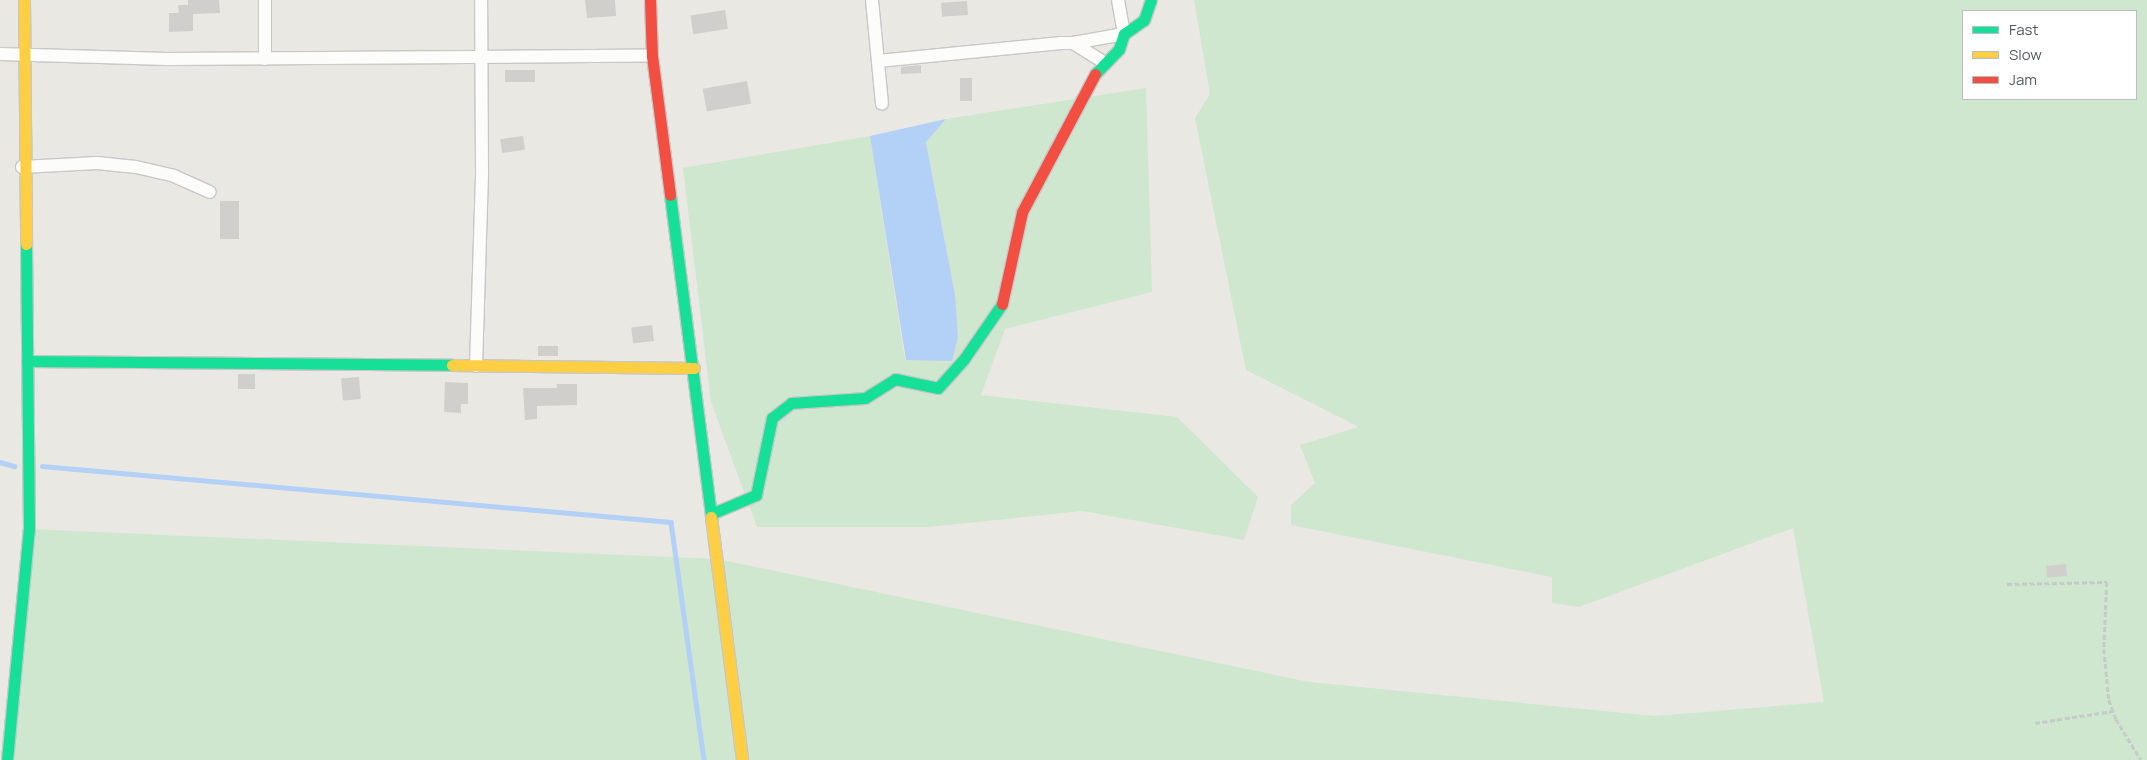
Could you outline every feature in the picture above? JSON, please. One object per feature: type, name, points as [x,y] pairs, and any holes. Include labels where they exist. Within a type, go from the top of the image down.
[{"type":"street","points":[[7,760],[4,738],[29,529],[22,167],[24,0]]},
{"type":"street","points":[[264,59],[265,0]]},
{"type":"street","points":[[476,366],[481,0]]},
{"type":"street","points":[[650,0],[652,56],[694,368],[742,760]]},
{"type":"street","points":[[872,0],[882,104]]},
{"type":"street","points":[[711,514],[756,495],[772,418],[792,403],[865,398],[895,379],[938,388],[964,359],[1005,300],[1022,212],[1066,125],[1103,62],[1120,49],[1124,34],[1118,0]]},
{"type":"street","points":[[878,61],[1074,43],[1124,34],[1144,20],[1151,0]]},
{"type":"street","points":[[1074,43],[1103,62]]},
{"type":"street","points":[[0,54],[264,59],[652,56]]},
{"type":"street","points":[[22,167],[97,163],[136,167],[174,176],[210,192]]},
{"type":"street","points":[[27,361],[694,368]]},
{"type":"path","points":[[2007,584],[2107,582],[2104,671],[2113,711],[2141,760]]},
{"type":"path","points":[[2036,723],[2113,711]]},
{"type":"green space","points":[[1194,0],[2147,0],[2147,760],[7,760],[29,529],[717,559],[1309,682],[1655,716],[1824,702],[1793,528],[1579,607],[1552,603],[1552,577],[1291,525],[1291,505],[1315,483],[1300,445],[1359,427],[1246,370],[1195,118],[1210,94]]},
{"type":"green space","points":[[1146,88],[1152,292],[1005,329],[981,395],[1177,417],[1258,497],[1244,540],[1082,511],[928,527],[757,527],[711,402],[683,168],[870,136],[905,360],[955,295],[926,141],[946,119]]},
{"type":"water","points":[[946,119],[926,142],[955,295],[958,337],[952,361],[906,360],[870,136]]},
{"type":"building","points":[[188,0],[219,0],[220,13],[193,14],[193,31],[169,32],[169,13],[179,13],[178,5],[188,5]]},
{"type":"building","points":[[585,0],[615,0],[616,16],[587,18]]},
{"type":"building","points":[[967,1],[968,15],[942,17],[941,3]]},
{"type":"building","points":[[725,10],[728,29],[693,34],[690,15]]},
{"type":"building","points":[[921,65],[921,73],[901,74],[901,67]]},
{"type":"building","points":[[505,70],[535,70],[535,82],[505,82]]},
{"type":"building","points":[[960,78],[972,78],[972,101],[960,101]]},
{"type":"building","points":[[747,81],[751,104],[707,111],[703,89]]},
{"type":"building","points":[[523,136],[525,150],[502,153],[500,139]]},
{"type":"building","points":[[220,201],[239,201],[239,239],[220,239]]},
{"type":"building","points":[[652,325],[654,341],[633,343],[631,328]]},
{"type":"building","points":[[538,346],[558,346],[558,356],[538,356]]},
{"type":"building","points":[[238,374],[255,374],[255,389],[238,389]]},
{"type":"building","points":[[359,377],[361,399],[343,400],[341,379]]},
{"type":"building","points":[[445,382],[468,383],[468,404],[461,404],[461,413],[444,412]]},
{"type":"building","points":[[557,384],[577,384],[577,405],[537,406],[537,419],[525,420],[523,388],[557,388]]},
{"type":"building","points":[[2066,564],[2067,576],[2047,578],[2046,566]]},
{"type":"waterway","points":[[0,462],[14,466]]},
{"type":"waterway","points":[[42,466],[671,522],[704,760]]},
{"type":"traffic: fast","points":[[1095,74],[1119,49],[1124,34],[1144,20],[1151,0]]},
{"type":"traffic: fast","points":[[670,195],[711,517]]},
{"type":"traffic: fast","points":[[7,760],[29,529],[26,244]]},
{"type":"traffic: fast","points":[[711,514],[756,495],[772,418],[791,403],[865,398],[895,379],[938,388],[964,359],[1002,304]]},
{"type":"traffic: fast","points":[[27,361],[452,365]]},
{"type":"traffic: slow","points":[[24,0],[26,244]]},
{"type":"traffic: slow","points":[[452,365],[694,368]]},
{"type":"traffic: slow","points":[[711,517],[742,760]]},
{"type":"traffic: jam","points":[[650,0],[652,56],[670,195]]},
{"type":"traffic: jam","points":[[1002,304],[1022,212],[1095,74]]}]
